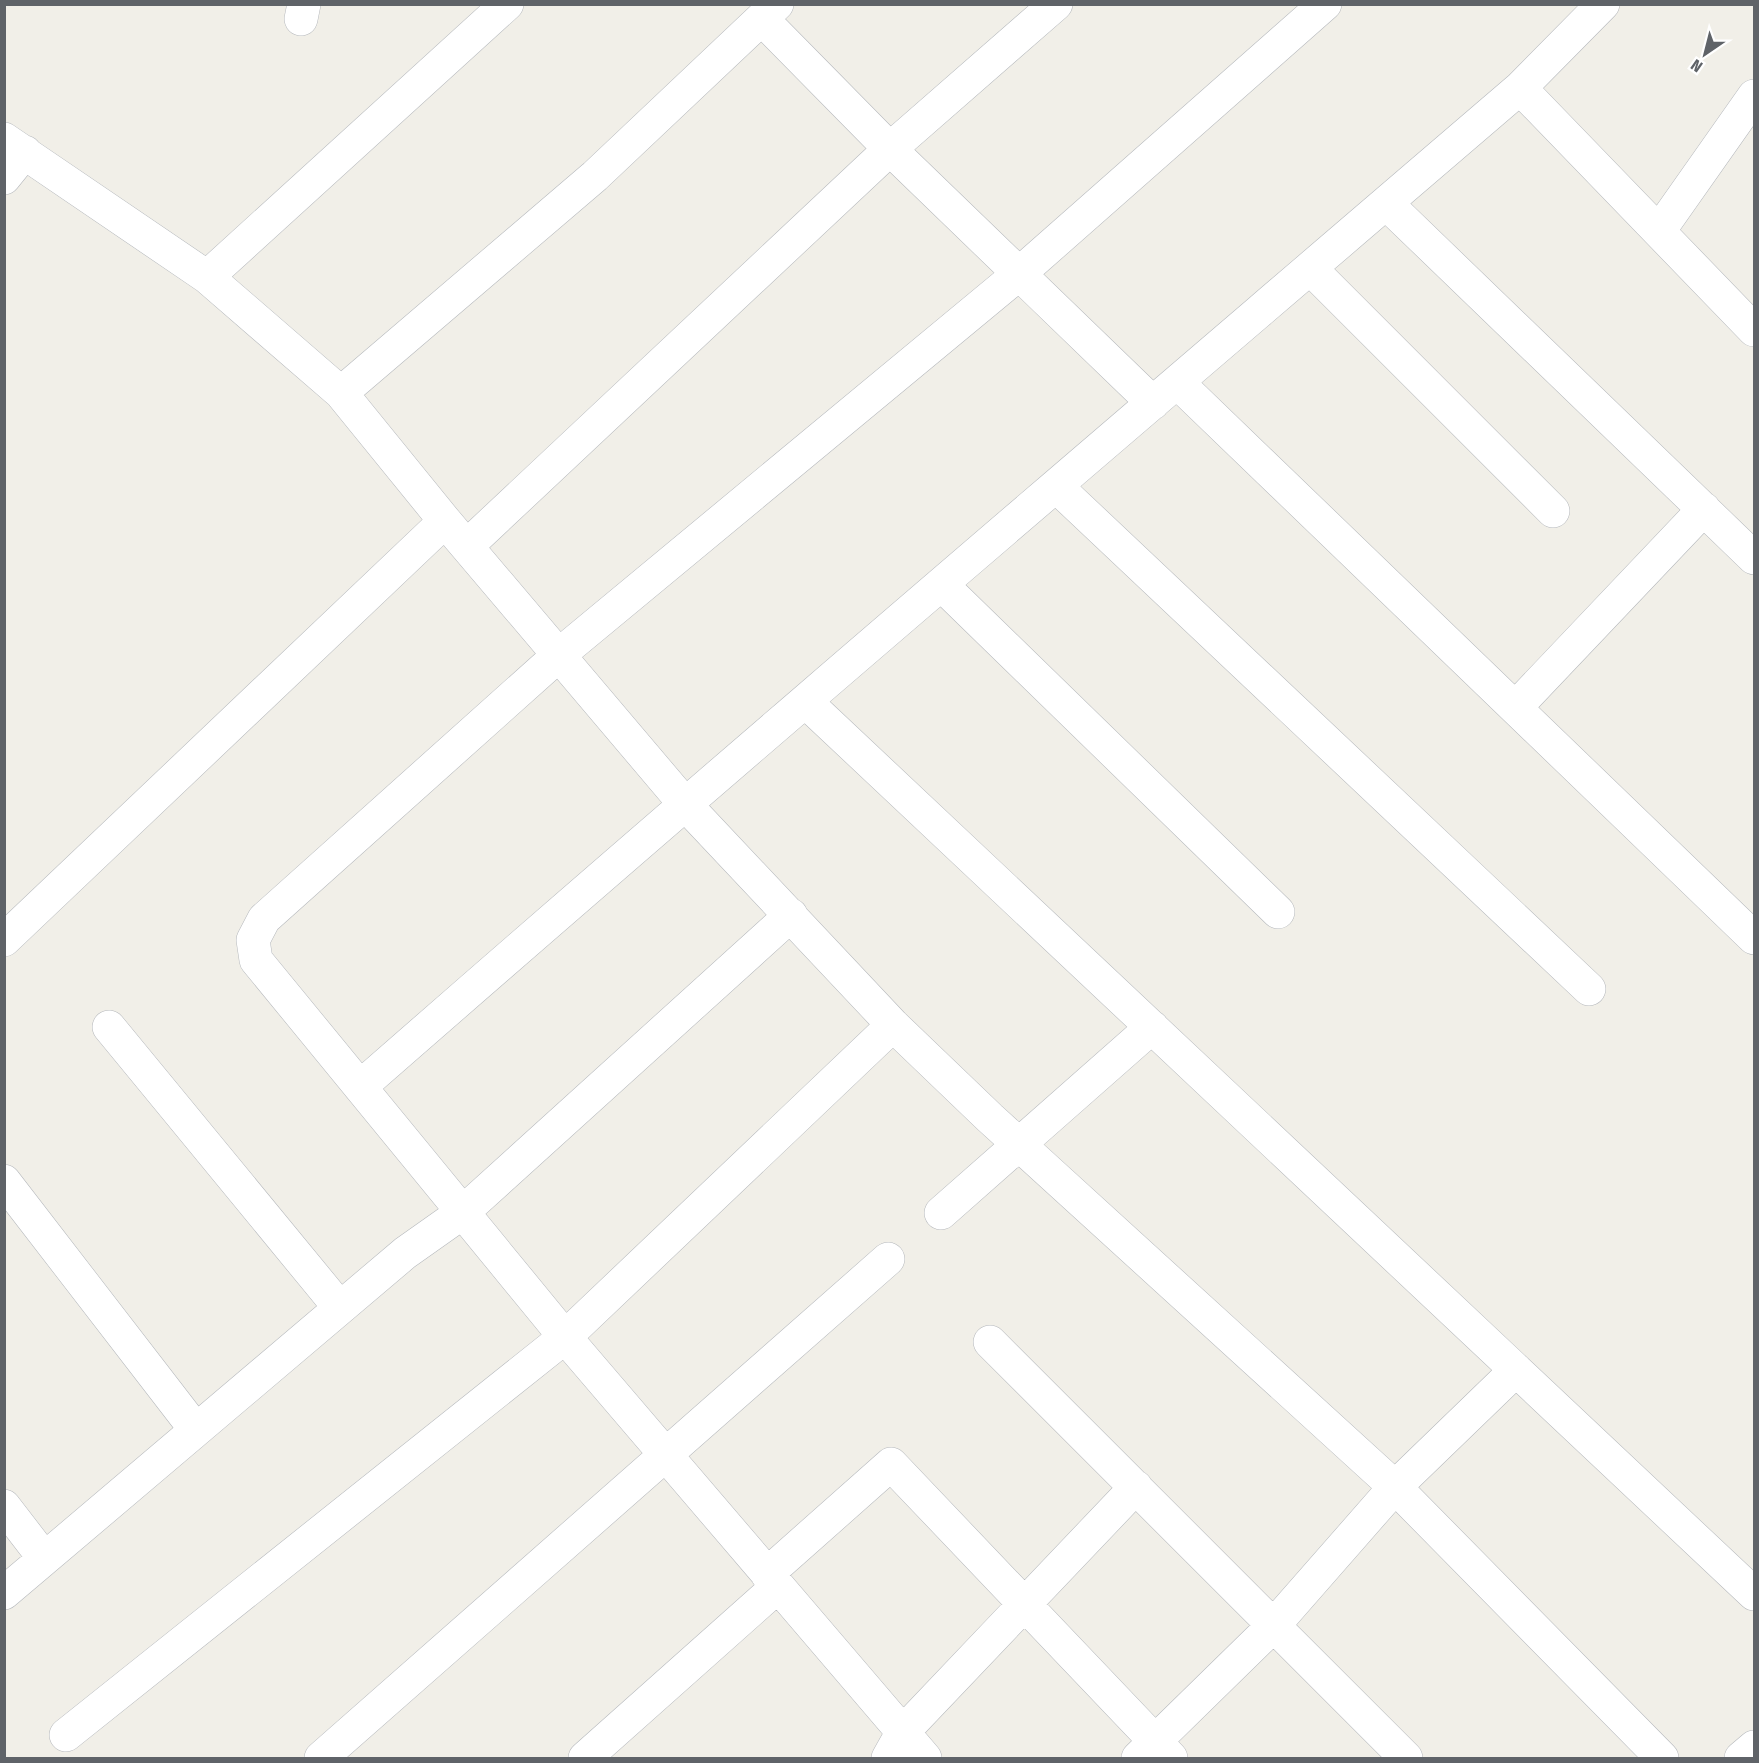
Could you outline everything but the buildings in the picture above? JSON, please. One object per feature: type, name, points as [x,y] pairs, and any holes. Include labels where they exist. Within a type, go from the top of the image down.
[{"type":"street","points":[[207,277],[507,4]]},
{"type":"street","points":[[468,545],[890,149],[1056,4]]},
{"type":"street","points":[[925,1758],[895,1746],[772,1581],[565,1337],[256,960],[254,940],[264,919],[560,654],[1020,273],[1325,4]]},
{"type":"street","points":[[360,1087],[684,803],[806,702],[1520,88],[1603,4]]},
{"type":"street","points":[[341,393],[595,177],[769,12],[890,149],[1020,273],[1165,392],[1516,707],[1754,935]]},
{"type":"street","points":[[1520,88],[1755,330]]},
{"type":"street","points":[[1659,231],[1755,96]]},
{"type":"street","points":[[4,178],[15,146],[207,277],[341,393],[445,521],[468,545],[684,803],[893,1025],[1018,1144],[1395,1487],[1662,1758]]},
{"type":"street","points":[[1386,203],[1755,558]]},
{"type":"street","points":[[1310,268],[1553,511]]},
{"type":"street","points":[[1056,486],[1589,989]]},
{"type":"street","points":[[1516,707],[1704,509]]},
{"type":"street","points":[[4,940],[445,521]]},
{"type":"street","points":[[942,585],[1278,912]]},
{"type":"street","points":[[806,702],[1755,1594]]},
{"type":"street","points":[[4,1593],[405,1253],[463,1212],[791,915]]},
{"type":"street","points":[[66,1735],[565,1337],[893,1025]]},
{"type":"street","points":[[109,1027],[340,1308]]},
{"type":"street","points":[[941,1213],[1152,1027]]},
{"type":"street","points":[[4,1181],[196,1430]]},
{"type":"street","points":[[321,1758],[888,1260]]},
{"type":"street","points":[[990,1341],[1406,1758]]},
{"type":"street","points":[[585,1758],[772,1581],[891,1464],[1022,1604],[1154,1753],[1274,1625],[1395,1487],[1516,1370]]},
{"type":"street","points":[[895,1746],[1022,1604],[1136,1487]]},
{"type":"street","points":[[4,1506],[44,1558]]},
{"type":"street","points":[[1741,1758],[1755,1747]]}]
